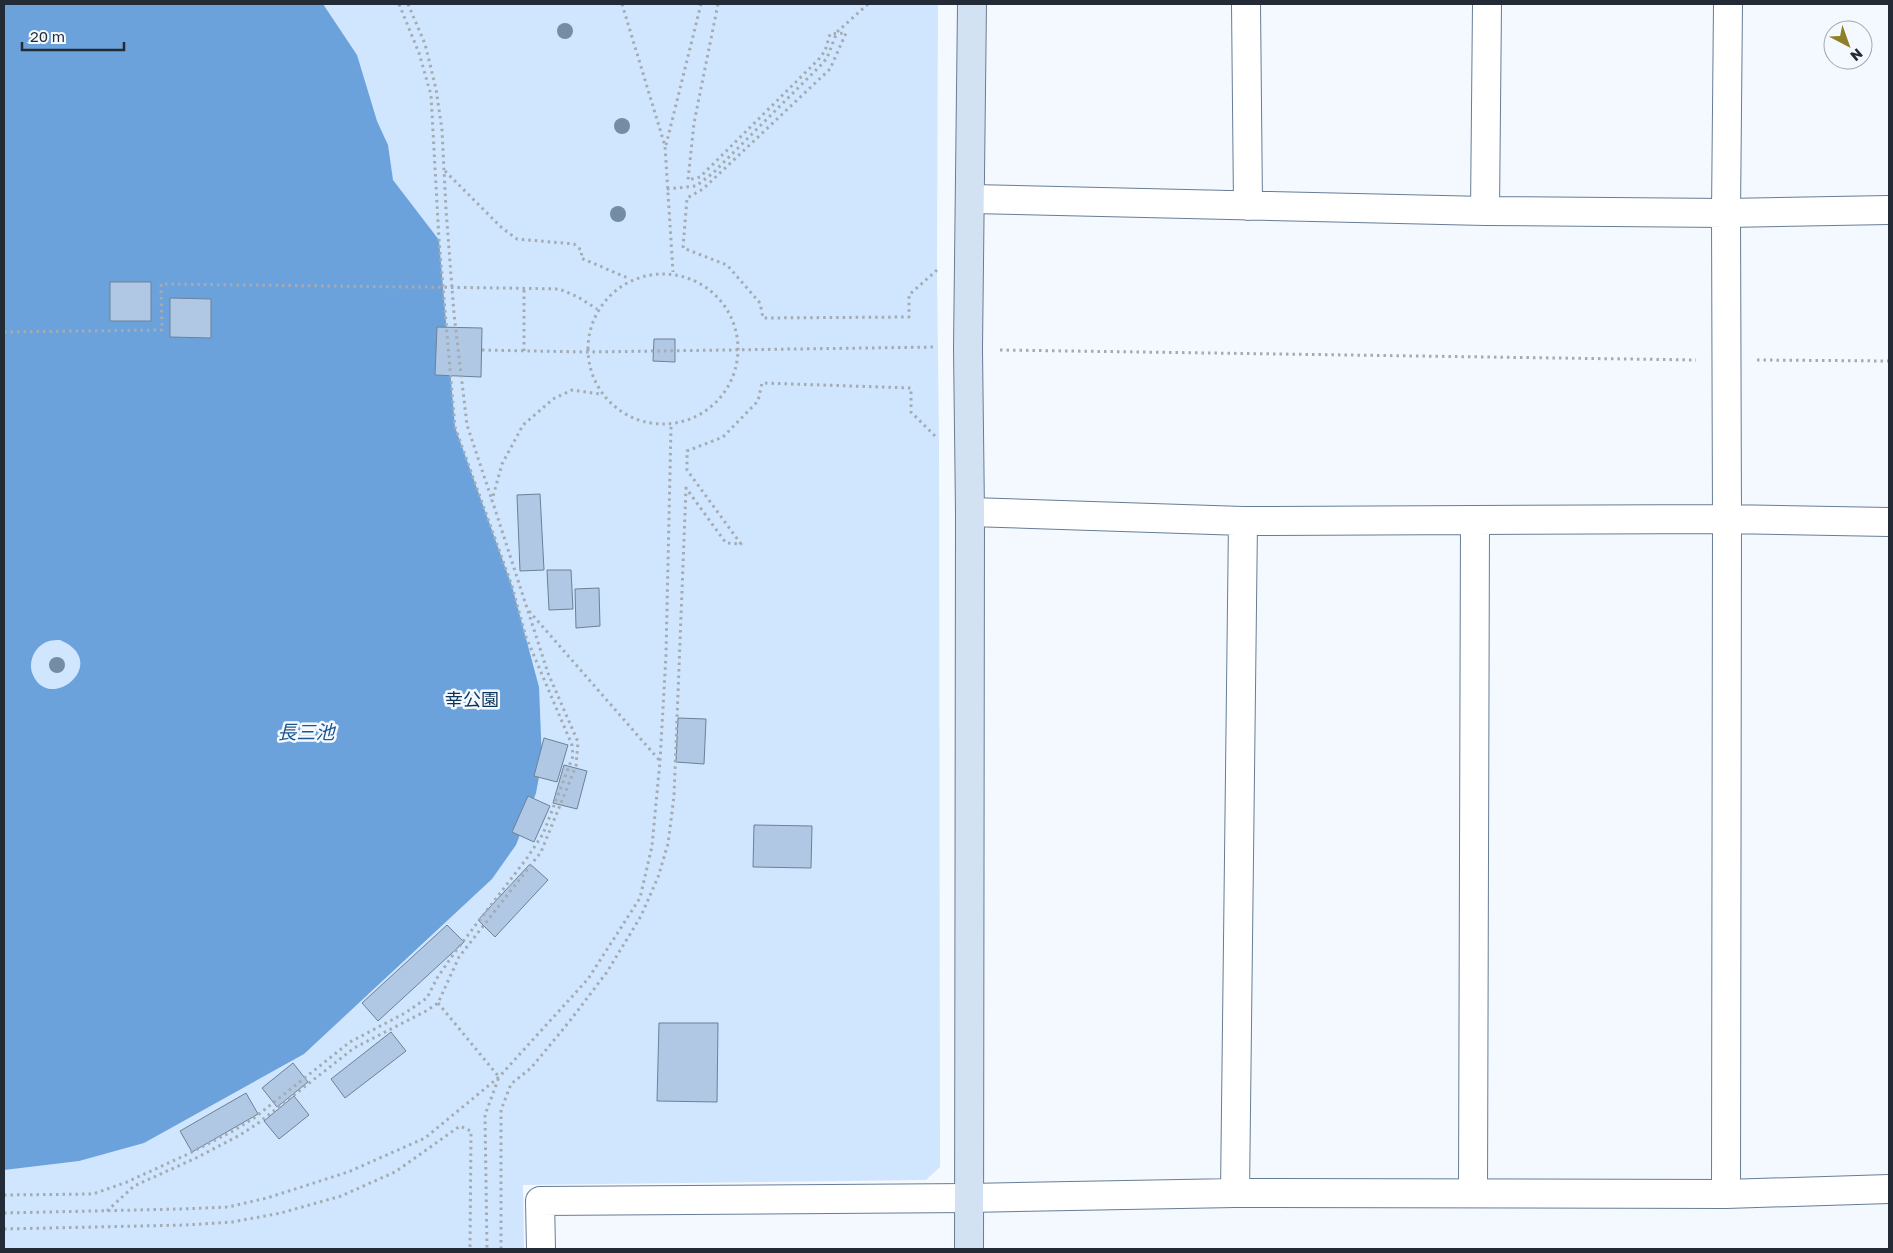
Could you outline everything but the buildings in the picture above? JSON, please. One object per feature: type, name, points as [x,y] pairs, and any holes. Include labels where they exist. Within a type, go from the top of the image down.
[{"type":"street","points":[[968,1249],[970,512],[968,349],[972,4]]},
{"type":"street","points":[[1246,4],[1248,206]]},
{"type":"street","points":[[1485,211],[1487,4]]},
{"type":"street","points":[[1726,1194],[1726,213],[1728,4]]},
{"type":"street","points":[[971,199],[1485,211],[1726,213],[1889,210]]},
{"type":"street","points":[[970,512],[1243,521],[1727,519],[1889,522]]},
{"type":"street","points":[[1235,1193],[1243,521]]},
{"type":"street","points":[[1473,1193],[1475,521]]},
{"type":"street","points":[[541,1249],[540,1201],[969,1198],[1235,1193],[1726,1194],[1889,1189]]},
{"type":"path","points":[[4,1195],[93,1194],[127,1182],[188,1154],[254,1118],[350,1042],[405,1013],[427,998],[437,978],[455,952],[527,858],[543,834],[573,756],[572,745],[526,637],[512,586],[455,427],[439,240],[431,95],[420,53],[399,4]]},
{"type":"path","points":[[106,1211],[134,1186],[196,1158],[240,1135],[257,1124],[354,1048],[438,1003],[459,957],[541,852],[576,766],[578,742],[548,673],[467,425],[454,314],[442,130],[436,88],[425,44],[408,4]]},
{"type":"path","points":[[622,4],[665,146],[673,272]]},
{"type":"path","points":[[665,146],[701,4]]},
{"type":"path","points":[[718,4],[694,123],[688,180],[700,177],[818,60],[826,51],[830,34],[846,33],[830,69],[702,189],[688,198],[683,248],[727,265],[760,303],[763,318],[909,317],[909,295],[937,270],[937,279]]},
{"type":"path","points":[[667,189],[696,186],[713,173],[828,58],[837,32],[868,4]]},
{"type":"path","points":[[444,171],[502,228],[517,239],[574,244],[582,251],[581,258],[630,279],[673,272],[708,286],[732,314],[740,350],[731,386],[706,414],[671,426],[631,419],[600,394],[572,390],[553,399],[523,425],[502,464],[492,500]]},
{"type":"path","points":[[600,394],[586,352],[597,309],[630,279]]},
{"type":"path","points":[[4,332],[162,330],[161,284],[559,289],[578,297],[597,309]]},
{"type":"path","points":[[524,288],[524,351]]},
{"type":"path","points":[[938,346],[938,355]]},
{"type":"path","points":[[482,350],[586,352],[934,347],[968,349],[1889,361]]},
{"type":"path","points":[[501,1249],[501,1110],[511,1084],[531,1068],[606,972],[641,916],[658,877],[668,844],[674,796],[686,488],[726,543],[741,544],[687,470],[687,450],[723,437],[758,401],[762,383],[911,388],[911,412],[939,440],[939,431]]},
{"type":"path","points":[[4,1213],[228,1207],[266,1198],[348,1172],[425,1138],[499,1077],[588,979],[640,898],[652,846],[660,761],[666,655],[671,426]]},
{"type":"path","points":[[528,610],[660,761]]},
{"type":"path","points":[[438,1003],[499,1077]]},
{"type":"path","points":[[487,1249],[485,1115],[499,1077]]},
{"type":"path","points":[[4,1229],[186,1225],[232,1222],[281,1213],[341,1196],[394,1172],[460,1126],[471,1131],[470,1249]]},
{"type":"green space","name":"幸公園","points":[[4,4],[938,4],[940,1167],[926,1180],[523,1185],[524,1249],[4,1249]]},
{"type":"water","name":"長三池","points":[[4,4],[323,4],[357,55],[377,121],[388,145],[393,180],[439,240],[455,427],[512,586],[539,687],[542,761],[536,793],[516,845],[492,879],[304,1054],[144,1143],[79,1161],[4,1170]],"holes":[[[53,640],[60,640],[74,649],[80,660],[79,671],[72,680],[63,687],[52,689],[41,686],[31,670],[36,650],[44,643]]]}]
